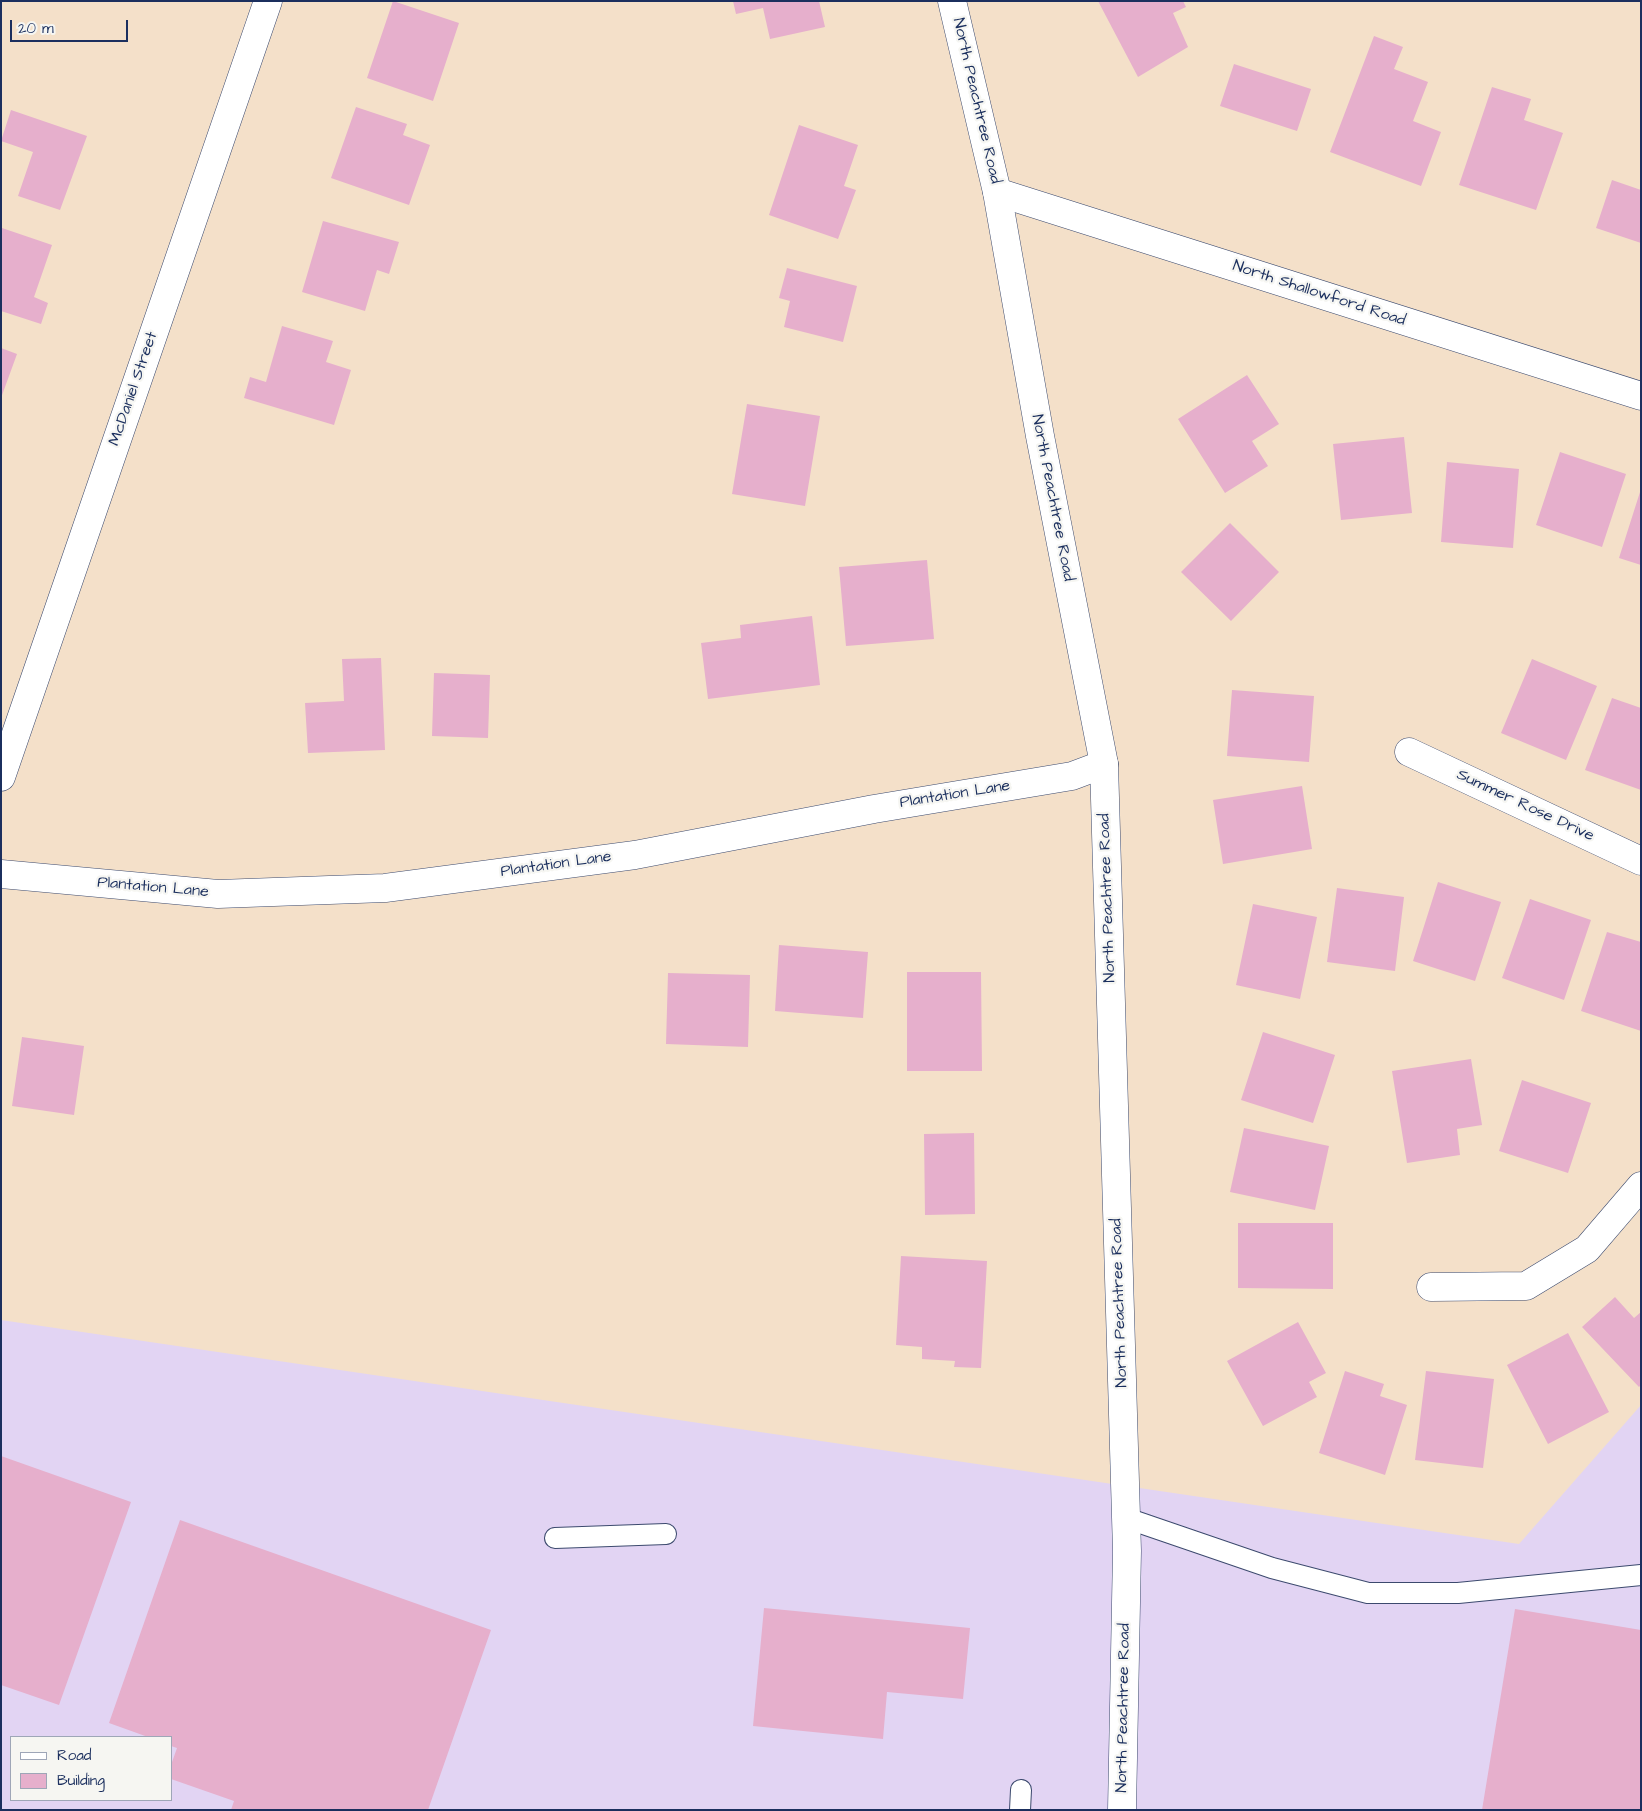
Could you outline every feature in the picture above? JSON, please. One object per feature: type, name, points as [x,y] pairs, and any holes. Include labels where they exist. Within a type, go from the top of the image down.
[{"type":"street","name":"McDaniel Street","points":[[1,777],[268,1]]},
{"type":"street","name":"North Peachtree Road","points":[[952,1],[997,192],[1040,436],[1104,764],[1127,1561],[1122,1810]]},
{"type":"street","name":"North Shallowford Road","points":[[997,192],[1641,396]]},
{"type":"street","name":"Summer Rose Drive","points":[[1409,752],[1641,861]]},
{"type":"street","name":"Plantation Lane","points":[[1,874],[218,894],[385,888],[634,855],[874,809],[1072,776],[1104,764]]},
{"type":"street","points":[[1431,1287],[1526,1286],[1587,1249],[1641,1186]]},
{"type":"lane","points":[[1126,1518],[1272,1568],[1368,1593],[1458,1593],[1641,1574]]},
{"type":"lane","points":[[555,1538],[666,1534]]},
{"type":"lane","points":[[1020,1810],[1021,1790]]},
{"type":"shaded area","points":[[1,1320],[1519,1544],[1641,1405],[1641,1810],[1,1810]]},
{"type":"building","points":[[393,1],[459,23],[433,101],[367,78]]},
{"type":"building","points":[[733,1],[819,1],[825,27],[770,39],[763,8],[736,14]]},
{"type":"building","points":[[1098,1],[1183,1],[1186,7],[1173,13],[1188,47],[1138,77]]},
{"type":"building","points":[[1374,36],[1403,47],[1394,69],[1428,82],[1413,121],[1441,132],[1421,186],[1330,152]]},
{"type":"building","points":[[1234,64],[1311,89],[1297,131],[1220,106]]},
{"type":"building","points":[[1492,87],[1531,99],[1524,120],[1563,133],[1536,210],[1459,185]]},
{"type":"building","points":[[356,107],[407,124],[403,135],[430,145],[409,205],[331,178]]},
{"type":"building","points":[[11,110],[87,136],[60,210],[18,196],[33,152],[1,141]]},
{"type":"building","points":[[799,125],[858,145],[844,186],[856,190],[838,239],[769,215]]},
{"type":"building","points":[[1612,180],[1641,190],[1641,243],[1596,228]]},
{"type":"building","points":[[323,221],[399,242],[389,274],[377,270],[365,311],[302,292]]},
{"type":"building","points":[[2,228],[52,245],[34,297],[48,303],[41,324],[1,311]]},
{"type":"building","points":[[787,268],[857,286],[843,342],[784,327],[790,301],[779,298]]},
{"type":"building","points":[[282,326],[333,341],[326,362],[351,370],[334,425],[244,398],[250,377],[266,382]]},
{"type":"building","points":[[1,348],[17,354],[1,398]]},
{"type":"building","points":[[1247,375],[1279,424],[1252,441],[1268,466],[1225,493],[1178,419]]},
{"type":"building","points":[[747,404],[820,416],[805,506],[732,494]]},
{"type":"building","points":[[1404,437],[1412,513],[1341,520],[1333,444]]},
{"type":"building","points":[[1560,452],[1626,474],[1602,547],[1536,525]]},
{"type":"building","points":[[1447,462],[1519,469],[1513,548],[1441,542]]},
{"type":"building","points":[[1641,492],[1641,565],[1619,558]]},
{"type":"building","points":[[1230,523],[1279,572],[1231,621],[1181,572]]},
{"type":"building","points":[[927,560],[934,639],[846,646],[839,567]]},
{"type":"building","points":[[812,616],[820,685],[708,699],[701,643],[741,638],[740,625]]},
{"type":"building","points":[[381,658],[385,750],[308,753],[305,703],[344,701],[342,659]]},
{"type":"building","points":[[1532,659],[1597,686],[1566,760],[1501,733]]},
{"type":"building","points":[[434,673],[490,675],[488,738],[432,736]]},
{"type":"building","points":[[1232,690],[1314,696],[1309,762],[1227,756]]},
{"type":"building","points":[[1612,698],[1641,708],[1641,790],[1585,770]]},
{"type":"building","points":[[1302,786],[1312,849],[1223,864],[1213,800]]},
{"type":"building","points":[[1438,882],[1501,902],[1475,981],[1413,961]]},
{"type":"building","points":[[1337,888],[1404,897],[1395,971],[1327,962]]},
{"type":"building","points":[[1530,899],[1591,920],[1564,1000],[1502,978]]},
{"type":"building","points":[[1253,904],[1317,917],[1300,999],[1236,985]]},
{"type":"building","points":[[1607,932],[1641,942],[1641,1031],[1581,1011]]},
{"type":"building","points":[[779,945],[868,952],[863,1018],[775,1011]]},
{"type":"building","points":[[907,972],[981,972],[982,1071],[907,1071]]},
{"type":"building","points":[[668,973],[750,975],[748,1047],[666,1044]]},
{"type":"building","points":[[1263,1032],[1335,1055],[1313,1123],[1241,1100]]},
{"type":"building","points":[[22,1037],[84,1046],[74,1115],[12,1106]]},
{"type":"building","points":[[1471,1059],[1482,1125],[1457,1129],[1460,1155],[1407,1163],[1392,1071]]},
{"type":"building","points":[[1522,1080],[1591,1103],[1568,1173],[1499,1151]]},
{"type":"building","points":[[1244,1128],[1329,1146],[1315,1210],[1230,1192]]},
{"type":"building","points":[[974,1133],[975,1214],[925,1215],[924,1134]]},
{"type":"building","points":[[1238,1223],[1333,1223],[1333,1289],[1238,1288]]},
{"type":"building","points":[[901,1256],[987,1261],[981,1368],[954,1367],[955,1361],[922,1359],[922,1347],[896,1345]]},
{"type":"building","points":[[1615,1297],[1634,1318],[1641,1312],[1641,1385],[1639,1387],[1582,1327]]},
{"type":"building","points":[[1298,1322],[1326,1373],[1309,1382],[1317,1397],[1263,1426],[1227,1361]]},
{"type":"building","points":[[1568,1333],[1609,1412],[1548,1444],[1507,1365]]},
{"type":"building","points":[[1345,1371],[1384,1384],[1380,1396],[1407,1405],[1385,1475],[1319,1453]]},
{"type":"building","points":[[1426,1371],[1494,1379],[1483,1468],[1415,1460]]},
{"type":"building","points":[[1,1456],[131,1502],[59,1705],[1,1685]]},
{"type":"building","points":[[180,1520],[491,1630],[428,1810],[231,1810],[234,1801],[172,1779],[172,1762],[177,1748],[172,1746],[172,1736],[145,1736],[109,1723]]},
{"type":"building","points":[[764,1608],[970,1628],[963,1699],[887,1692],[883,1739],[753,1726]]},
{"type":"building","points":[[1515,1609],[1641,1630],[1641,1810],[1482,1810]]}]
